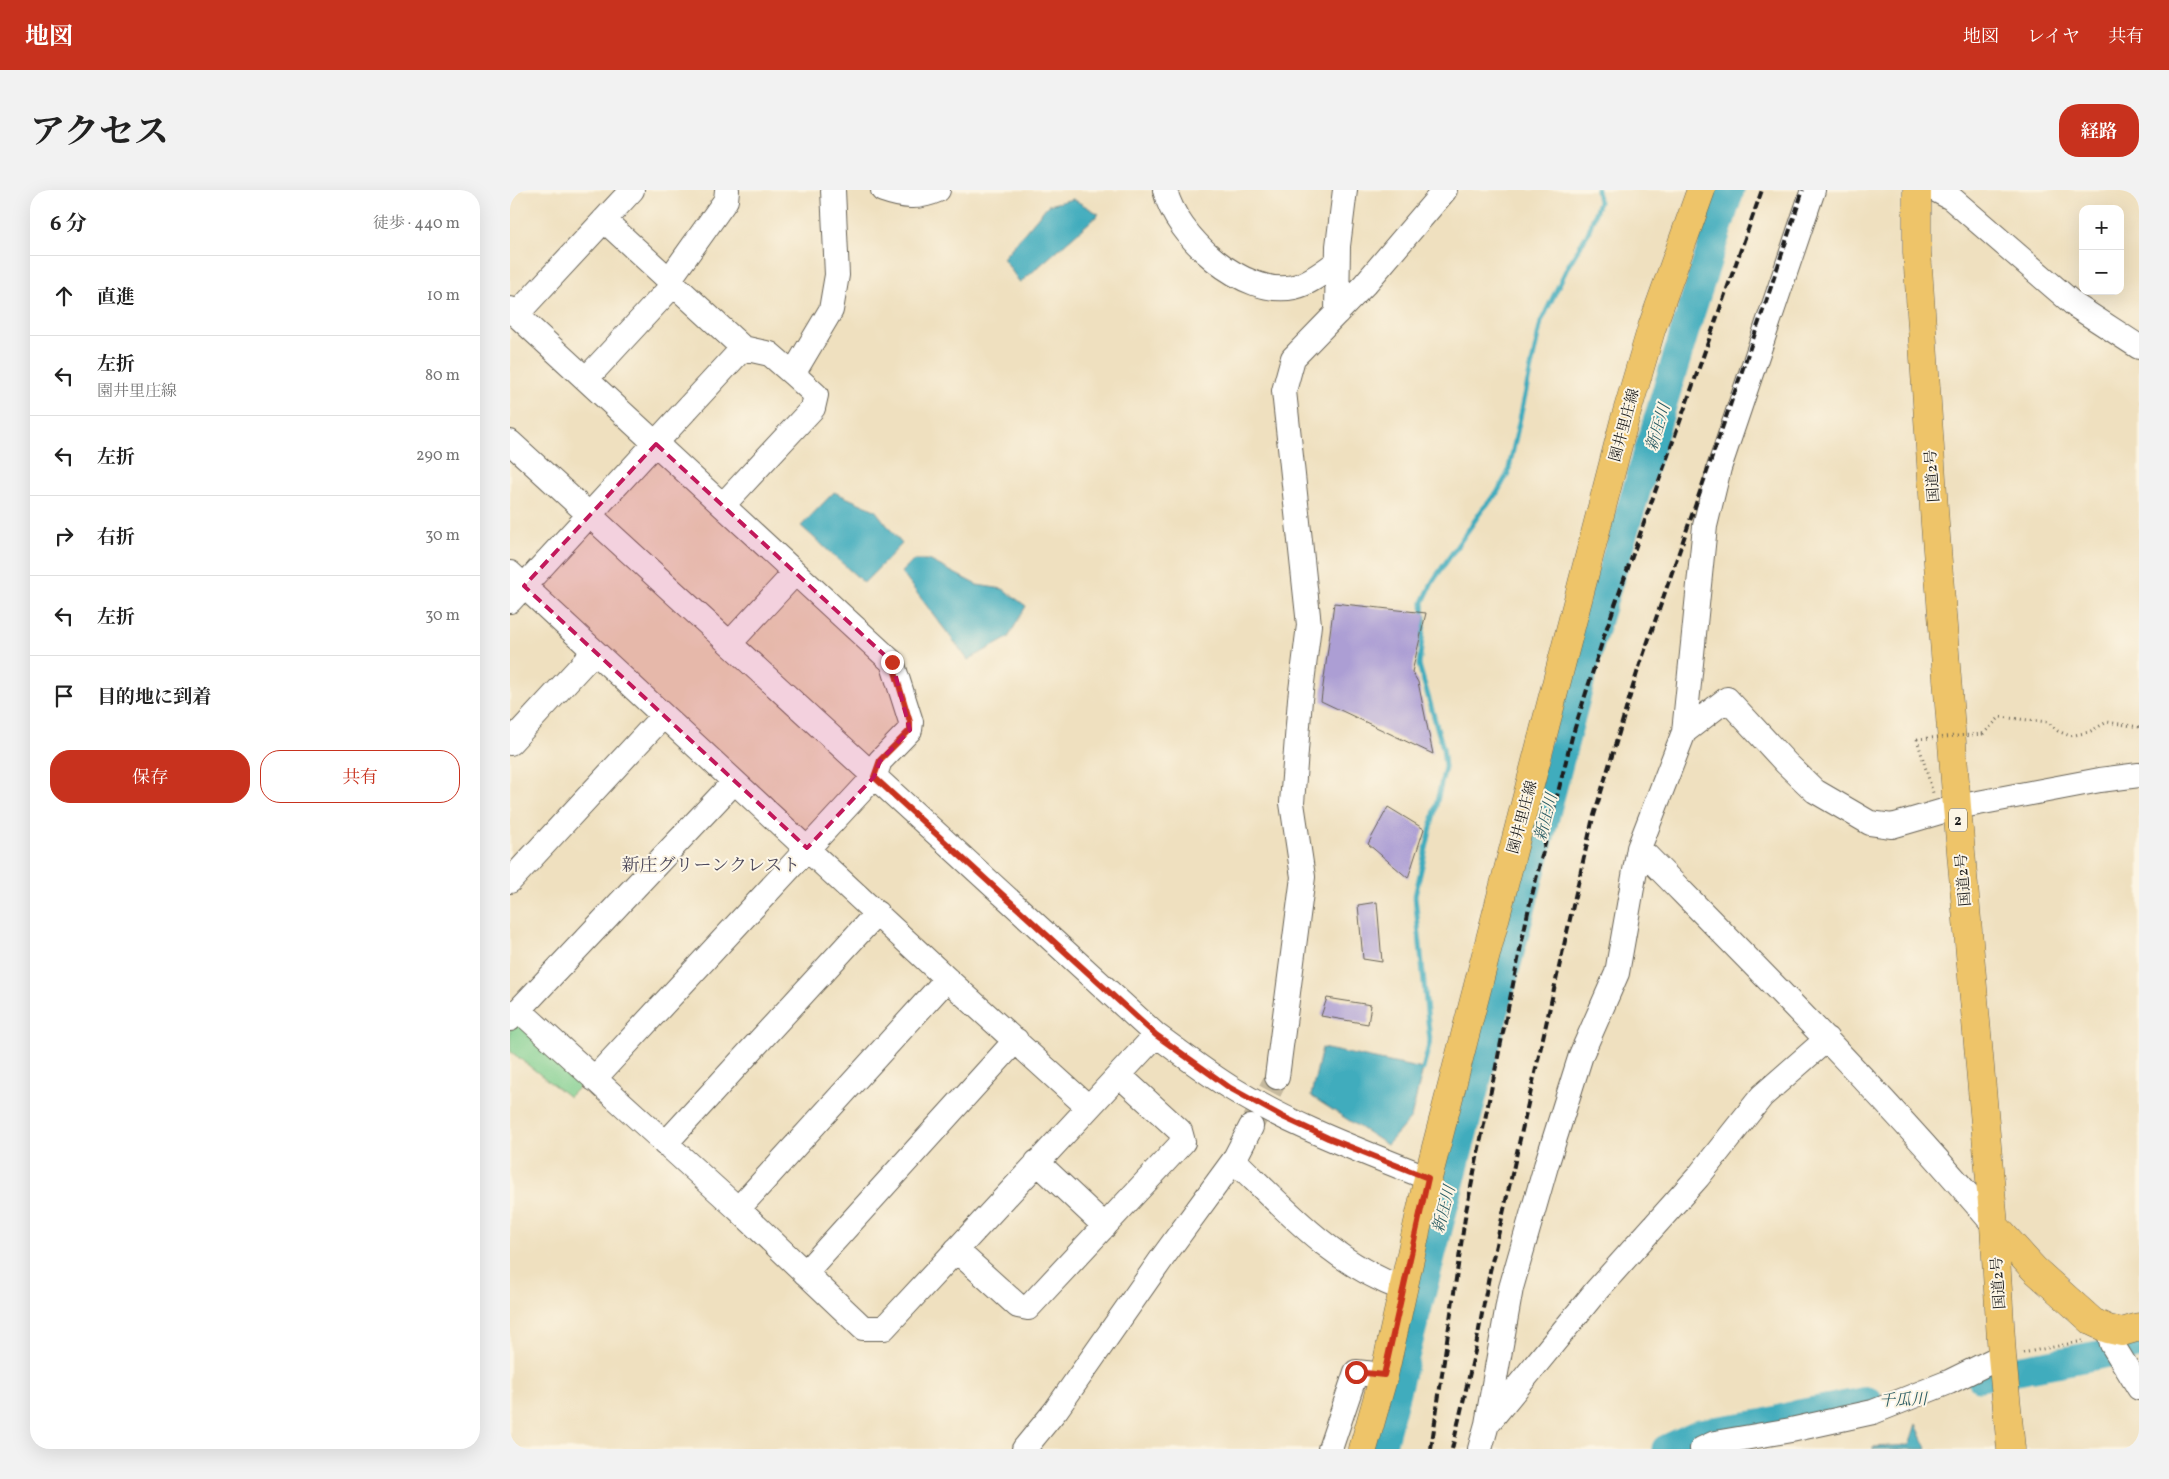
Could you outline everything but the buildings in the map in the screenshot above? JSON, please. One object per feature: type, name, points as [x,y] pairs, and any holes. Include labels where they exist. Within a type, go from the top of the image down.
[{"type":"main road","name":"園井里庄線","points":[[1363,1449],[1384,1375],[1428,1178],[1624,422],[1652,327],[1701,190]]},
{"type":"main road","name":"国道2号","points":[[1917,190],[1918,272],[1948,810],[1994,1225],[2002,1356],[2011,1449]]},
{"type":"main road","points":[[1994,1225],[2034,1269],[2093,1322],[2108,1329],[2122,1332],[2139,1327]]},
{"type":"street","points":[[594,1080],[874,777],[880,760],[910,730],[910,722],[892,662],[513,312],[632,190]]},
{"type":"street","points":[[586,378],[671,283],[726,200],[727,190]]},
{"type":"street","points":[[793,374],[831,310],[837,275],[833,190]]},
{"type":"street","points":[[883,190],[902,196],[925,196],[938,190]]},
{"type":"street","points":[[1165,190],[1168,200],[1184,228],[1205,252],[1241,278],[1264,287],[1294,288],[1316,277],[1337,262]]},
{"type":"street","points":[[1337,313],[1337,262],[1345,190]]},
{"type":"street","points":[[1277,1077],[1303,877],[1292,803],[1300,699],[1309,625],[1284,391],[1293,358],[1365,284],[1444,190]]},
{"type":"street","points":[[1480,1449],[1487,1424],[1511,1288],[1546,1166],[1581,1055],[1617,973],[1639,848],[1684,732],[1707,517],[1719,468],[1813,190]]},
{"type":"street","points":[[1936,190],[1951,198],[2076,306],[2139,347]]},
{"type":"street","points":[[604,220],[743,348],[770,354],[816,395],[813,408],[723,505]]},
{"type":"street","points":[[743,348],[590,514],[515,586],[594,652],[1088,1107]]},
{"type":"street","points":[[510,442],[1156,1035],[1230,1088],[1281,1116],[1328,1138],[1428,1178]]},
{"type":"street","points":[[730,643],[795,573]]},
{"type":"street","points":[[510,743],[594,652]]},
{"type":"street","points":[[1684,732],[1727,698],[1786,763],[1815,791],[1870,823],[1892,826],[1948,810],[2091,782],[2139,775]]},
{"type":"street","points":[[510,881],[663,716]]},
{"type":"street","points":[[734,782],[515,1015],[594,1080],[738,1209],[863,1328],[884,1328],[1156,1035]]},
{"type":"street","points":[[1639,848],[1827,1039],[1960,1184],[1994,1225]]},
{"type":"street","points":[[665,1144],[877,913]]},
{"type":"street","points":[[738,1209],[947,979]]},
{"type":"street","points":[[1487,1424],[1596,1291],[1698,1177],[1762,1096],[1827,1039]]},
{"type":"street","points":[[805,1273],[1016,1040]]},
{"type":"street","points":[[956,1250],[1018,1306],[1028,1308],[1105,1226],[1183,1142],[1180,1131],[1119,1075]]},
{"type":"street","points":[[1024,1449],[1056,1410],[1163,1257],[1234,1160],[1251,1127]]},
{"type":"street","points":[[1234,1160],[1332,1252],[1380,1280],[1403,1289]]},
{"type":"street","points":[[1037,1162],[1105,1226]]},
{"type":"street","points":[[2108,1329],[2112,1344],[2139,1388]]},
{"type":"street","points":[[1702,1449],[1715,1443],[1791,1430],[1873,1412],[1949,1382],[2002,1356]]},
{"type":"street","points":[[1330,1449],[1356,1372],[1384,1375]]},
{"type":"path","points":[[1948,810],[1924,766],[1917,739],[1983,734],[2000,717],[2048,722],[2058,731],[2070,736],[2089,732],[2107,722],[2139,727]]},
{"type":"path","points":[[2002,1356],[2044,1350],[2095,1338],[2108,1329]]},
{"type":"highlighted area","points":[[656,444],[892,662],[910,730],[880,761],[874,777],[807,848],[524,586]]},
{"type":"green space","points":[[516,1021],[586,1080],[569,1097],[510,1051],[510,1028]]},
{"type":"water","points":[[1073,199],[1099,214],[1020,283],[1003,258],[1048,205]]},
{"type":"water","points":[[834,492],[875,510],[902,544],[864,583],[801,526]]},
{"type":"water","points":[[914,560],[929,560],[977,585],[1003,589],[1026,606],[1008,638],[968,660],[901,572]]},
{"type":"water","points":[[1322,1048],[1423,1069],[1411,1118],[1387,1145],[1311,1096]]},
{"type":"water","points":[[1916,1424],[1927,1449],[1872,1449],[1874,1447],[1909,1445]]},
{"type":"waterway","points":[[1423,1069],[1430,1041],[1415,896],[1445,767],[1443,748],[1419,665],[1424,623],[1423,602],[1433,581],[1482,510],[1497,493],[1508,473],[1541,322],[1568,266],[1588,233],[1599,202],[1597,190]]},
{"type":"waterway","name":"新圧川","points":[[1381,1449],[1591,640],[1687,324],[1730,190]]},
{"type":"waterway","name":"千瓜川","points":[[1980,1377],[2120,1351],[2139,1344]]},
{"type":"waterway","name":"千瓜川","points":[[1666,1449],[1700,1433],[1766,1423],[1799,1414],[1868,1401]]},
{"type":"tunnel","points":[[1253,1123],[1277,1077]]},
{"type":"railway","points":[[1431,1449],[1466,1211],[1529,907],[1572,737],[1605,633],[1762,190]]},
{"type":"railway","points":[[1452,1449],[1475,1351],[1490,1271],[1592,822],[1637,673],[1803,190]]},
{"type":"district","name":"新庄グリーンクレスト","points":[[711,865]]},
{"type":"route","points":[[892,662],[910,722],[910,730],[880,760],[874,777],[1156,1035],[1230,1088],[1281,1116],[1328,1138],[1428,1178],[1384,1375],[1356,1372]]}]
